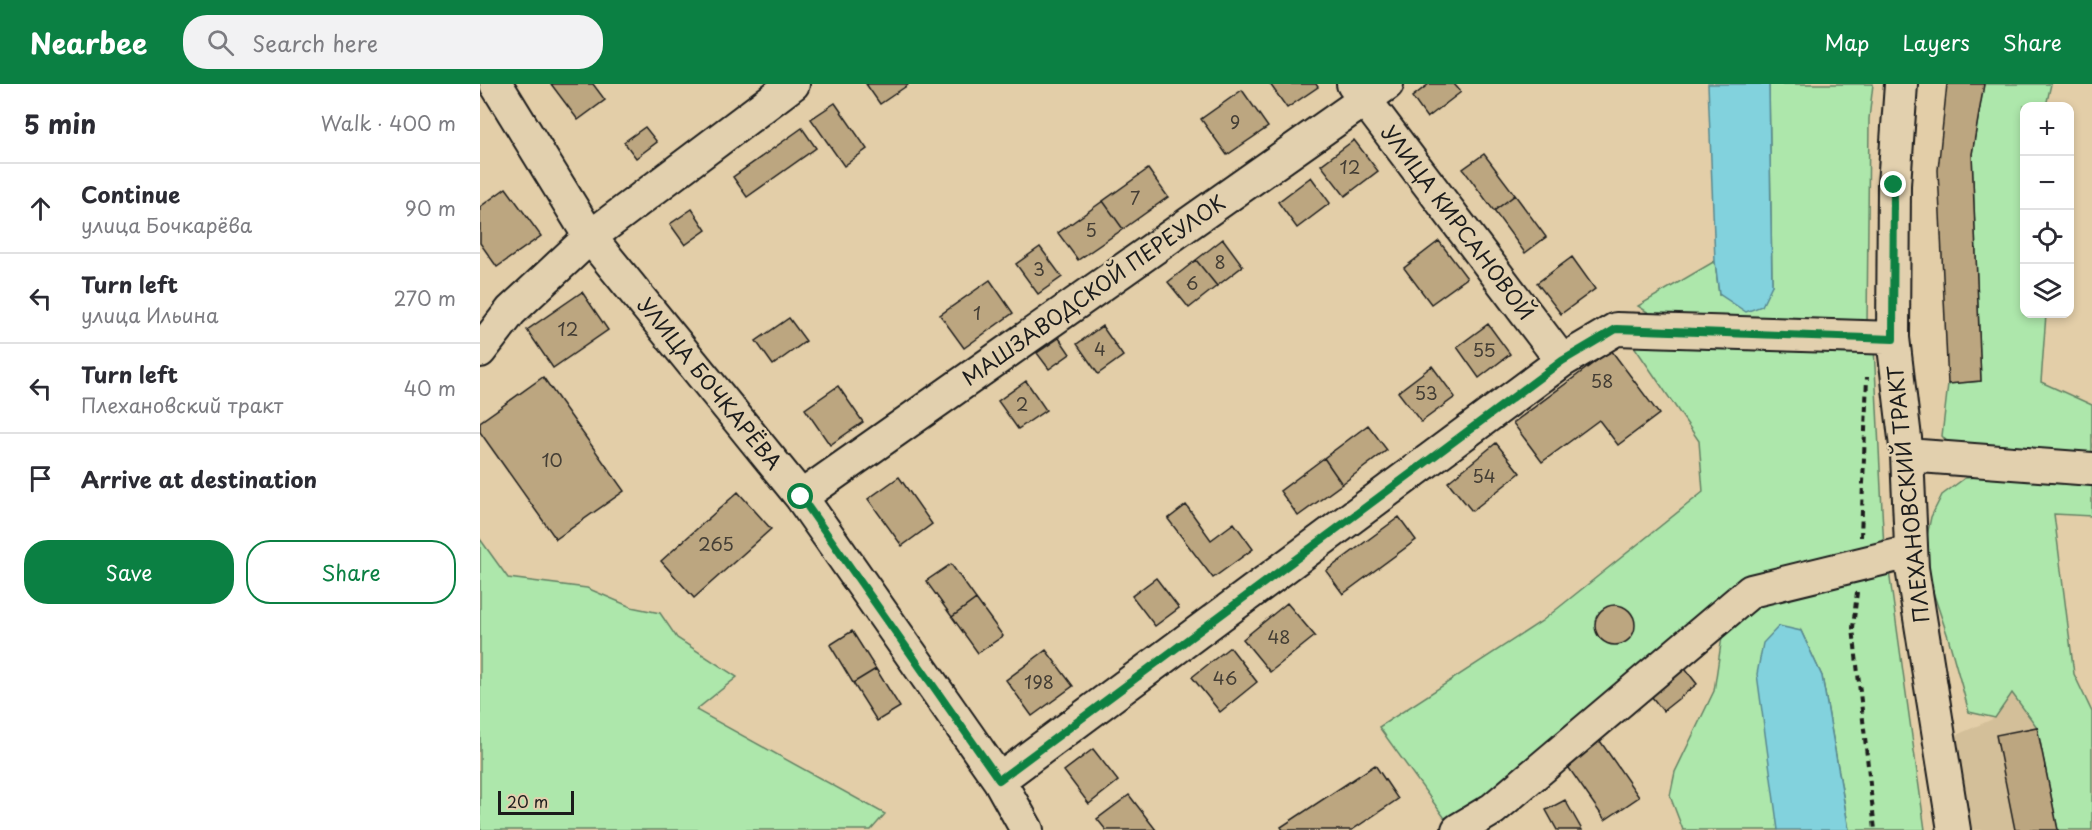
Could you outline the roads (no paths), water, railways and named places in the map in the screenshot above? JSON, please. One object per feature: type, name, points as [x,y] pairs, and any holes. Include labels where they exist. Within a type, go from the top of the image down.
[{"type":"street","name":"УЛИЦА БОЧКАРЁВА","points":[[496,84],[590,237],[801,497],[999,780],[1027,830]]},
{"type":"street","points":[[480,351],[511,311],[590,237],[794,84]]},
{"type":"street","name":"ПЛЕХАНОВСКИЙ ТРАКТ","points":[[1901,84],[1894,185],[1893,339],[1907,455],[1910,552],[1954,830]]},
{"type":"street","name":"УЛИЦА КИРСАНОВОЙ","points":[[1368,90],[1562,361]]},
{"type":"street","name":"МАШЗАВОДСКОЙ ПЕРЕУЛОК","points":[[801,497],[1368,90]]},
{"type":"street","points":[[999,780],[1562,361],[1616,329],[1893,339]]},
{"type":"street","points":[[1907,455],[2092,469]]},
{"type":"street","points":[[1458,830],[1493,809],[1751,591],[1910,552]]},
{"type":"water","points":[[1708,84],[1769,84],[1772,285],[1762,306],[1746,312],[1719,294],[1715,261]]},
{"type":"water","points":[[1779,626],[1801,631],[1822,676],[1849,830],[1778,830],[1757,674],[1763,643]]}]
